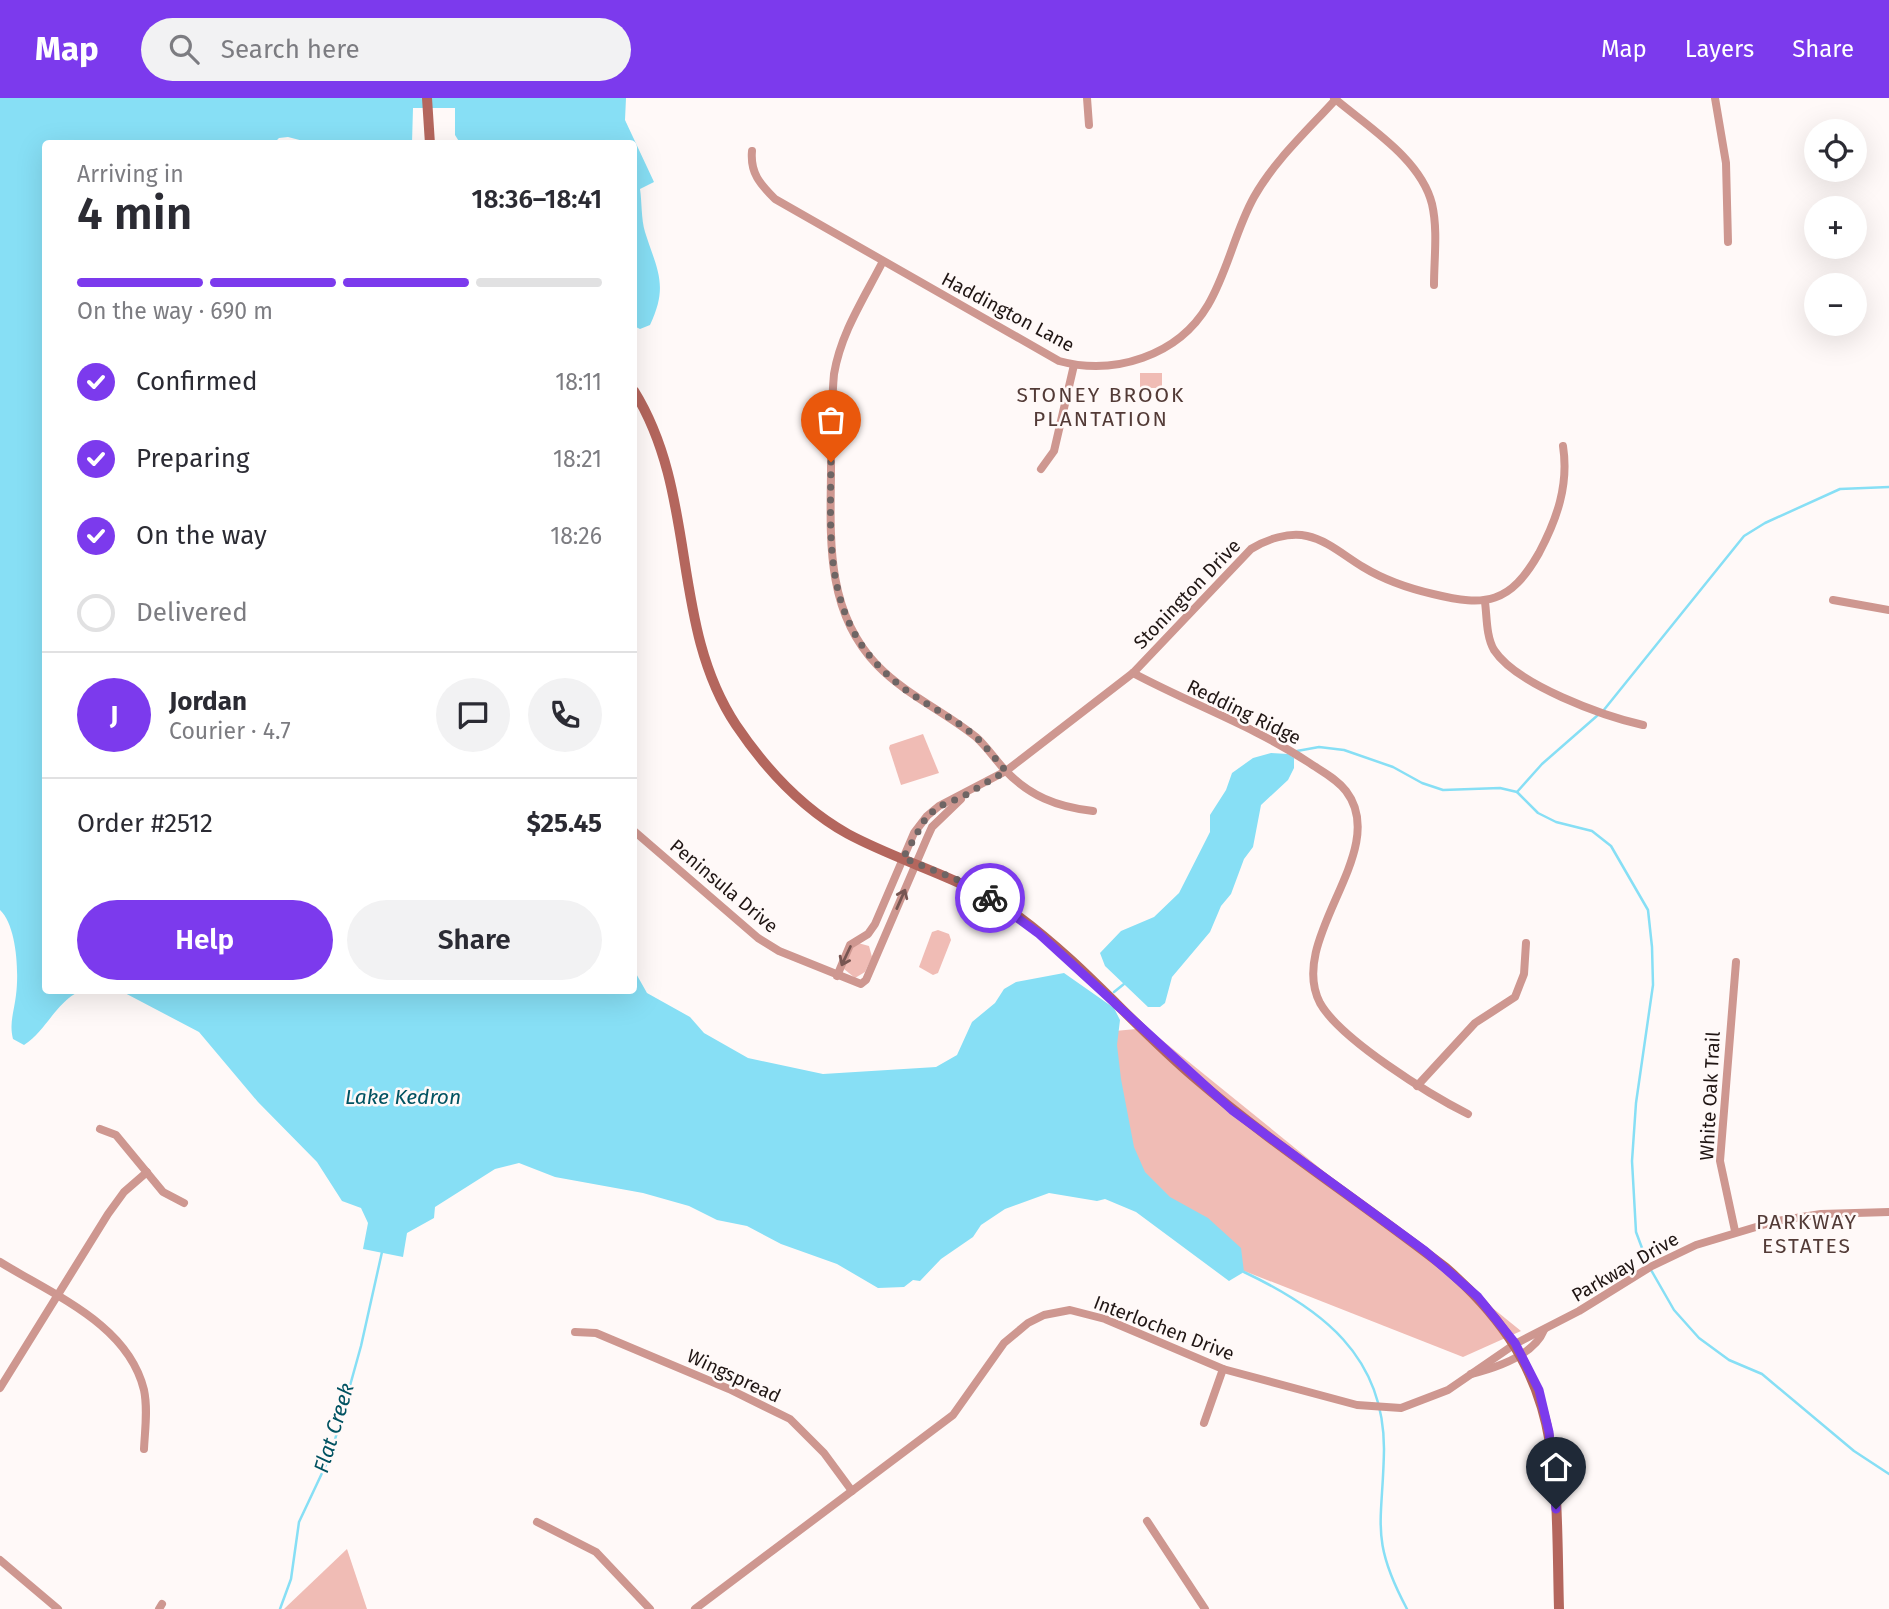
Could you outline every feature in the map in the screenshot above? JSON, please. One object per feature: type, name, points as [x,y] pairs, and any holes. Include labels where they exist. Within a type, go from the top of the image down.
[{"type":"street","points":[[427,98],[430,140]]},
{"type":"street","points":[[1087,98],[1089,125]]},
{"type":"street","points":[[1715,98],[1726,163],[1728,242]]},
{"type":"street","points":[[1335,99],[1390,147],[1423,182],[1434,217],[1434,285]]},
{"type":"street","name":"Haddington Lane","points":[[752,151],[753,171],[758,181],[775,199],[1016,339],[1074,365],[1104,365],[1137,360],[1177,340],[1191,327],[1209,304],[1263,182],[1335,99]]},
{"type":"street","points":[[882,262],[848,324],[834,374],[830,535],[837,596],[846,620],[876,664],[901,687],[977,739],[1006,771],[1041,799],[1064,808],[1093,811]]},
{"type":"street","points":[[1041,469],[1054,451],[1074,365]]},
{"type":"street","points":[[637,397],[657,434],[671,476],[698,633],[708,669],[729,714],[753,748],[804,803],[848,833],[973,887],[1021,918],[1232,1110],[1446,1268],[1478,1297],[1518,1348],[1539,1390],[1549,1432],[1556,1509],[1559,1609]]},
{"type":"street","points":[[1563,446],[1562,501],[1554,525],[1531,567],[1517,585],[1485,602],[1489,635],[1495,652],[1520,672],[1566,700],[1593,712],[1643,725]]},
{"type":"street","name":"Stonington Drive","points":[[903,858],[927,816],[940,806],[962,797],[1006,771],[1133,673],[1251,549],[1282,537],[1307,536],[1401,587],[1457,601],[1485,602]]},
{"type":"street","points":[[1833,600],[1889,610]]},
{"type":"street","name":"Redding Ridge","points":[[1133,673],[1291,751],[1340,785],[1350,798],[1356,816],[1356,843],[1314,959],[1317,994],[1328,1015],[1342,1029],[1417,1086],[1468,1114]]},
{"type":"street","name":"Stonington Drive","points":[[917,863],[932,827],[962,797]]},
{"type":"street","name":"Peninsula Drive","points":[[637,834],[758,938],[779,951],[855,984],[866,980],[917,863]]},
{"type":"street","points":[[837,976],[850,945],[870,931],[903,858]]},
{"type":"street","points":[[870,931],[884,937]]},
{"type":"street","points":[[1417,1086],[1475,1023],[1515,997],[1524,975],[1526,943]]},
{"type":"street","name":"White Oak Trail","points":[[1735,1231],[1720,1161],[1736,962]]},
{"type":"street","points":[[100,1129],[116,1135],[163,1192],[184,1203]]},
{"type":"street","points":[[0,1388],[115,1203],[147,1172]]},
{"type":"street","name":"Parkway Drive","points":[[1518,1348],[1540,1340],[1544,1330],[1650,1267],[1696,1245],[1735,1231],[1821,1214],[1889,1212]]},
{"type":"street","points":[[0,1262],[105,1327],[130,1356],[140,1378],[146,1403],[144,1449]]},
{"type":"street","name":"Interlochen Drive","points":[[695,1609],[953,1415],[1004,1343],[1044,1315],[1070,1310],[1105,1318],[1223,1370],[1299,1391],[1378,1408],[1402,1408],[1428,1400],[1469,1375],[1487,1370],[1518,1348]]},
{"type":"street","name":"Wingspread","points":[[575,1332],[596,1333],[790,1419],[814,1443],[852,1491]]},
{"type":"street","points":[[1204,1423],[1223,1370]]},
{"type":"street","points":[[1147,1521],[1205,1609]]},
{"type":"street","points":[[537,1522],[598,1553],[650,1609]]},
{"type":"street","points":[[0,1560],[58,1609]]},
{"type":"shaded area","points":[[1140,373],[1162,373],[1162,388],[1140,388]]},
{"type":"shaded area","points":[[923,734],[939,773],[901,785],[890,745]]},
{"type":"shaded area","points":[[938,930],[949,934],[951,940],[938,973],[933,975],[919,967],[932,932]]},
{"type":"shaded area","points":[[858,943],[869,946],[872,957],[865,972],[855,978],[844,969],[849,949]]},
{"type":"shaded area","points":[[1147,1028],[1521,1331],[1463,1357],[1229,1265],[1124,1200],[1104,1032]]},
{"type":"shaded area","points":[[347,1549],[367,1609],[284,1609]]},
{"type":"water","points":[[0,98],[626,98],[625,120],[634,140],[458,140],[455,135],[455,108],[413,108],[412,140],[300,140],[288,137],[277,140],[42,140],[42,994],[75,994],[24,1045],[13,1039],[17,963],[10,927],[0,910]]},
{"type":"water","points":[[637,146],[654,182],[640,189],[644,227],[657,268],[660,288],[656,311],[650,325],[637,328]]},
{"type":"water","points":[[1271,753],[1288,754],[1294,758],[1294,768],[1288,780],[1261,805],[1253,847],[1244,859],[1231,894],[1221,906],[1210,932],[1172,977],[1165,1003],[1160,1007],[1148,1007],[1105,966],[1100,953],[1121,931],[1154,917],[1179,893],[1210,832],[1210,815],[1226,790],[1232,773],[1253,758]]},
{"type":"water","name":"Lake Kedron","points":[[1064,973],[1114,1008],[1120,1020],[1117,1045],[1121,1079],[1134,1147],[1145,1172],[1170,1197],[1208,1218],[1241,1248],[1244,1272],[1229,1281],[1136,1212],[1105,1199],[1097,1201],[1049,1193],[1005,1209],[981,1225],[973,1237],[941,1259],[920,1281],[913,1280],[904,1287],[878,1288],[837,1264],[781,1244],[747,1226],[717,1220],[689,1206],[643,1193],[555,1177],[519,1163],[495,1169],[435,1207],[434,1218],[407,1233],[403,1257],[363,1249],[368,1223],[361,1208],[342,1201],[317,1162],[258,1102],[199,1032],[127,994],[637,994],[637,975],[647,993],[690,1017],[704,1033],[748,1058],[823,1074],[936,1067],[957,1055],[972,1022],[995,1003],[1004,989],[1016,982]]},
{"type":"waterway","points":[[1603,711],[1744,536],[1765,523],[1840,489],[1889,487]]},
{"type":"waterway","points":[[1517,792],[1542,764],[1598,715]]},
{"type":"waterway","points":[[1297,751],[1319,747],[1344,750],[1393,767],[1422,783],[1443,790],[1500,788],[1517,792],[1538,813],[1556,822],[1592,831],[1611,846],[1648,910],[1652,947],[1653,985],[1636,1103],[1632,1161],[1636,1232],[1648,1264]]},
{"type":"waterway","points":[[1114,992],[1124,984]]},
{"type":"waterway","name":"Flat Creek","points":[[280,1609],[291,1579],[299,1522],[331,1454],[361,1346],[382,1252]]},
{"type":"waterway","points":[[1651,1270],[1674,1310],[1699,1338],[1729,1360],[1762,1374],[1854,1451],[1889,1474]]},
{"type":"waterway","points":[[1244,1272],[1299,1302],[1323,1320],[1360,1362],[1373,1387],[1381,1416],[1384,1449],[1381,1513],[1383,1547],[1395,1585],[1407,1609]]},
{"type":"way so far","points":[[831,462],[830,535],[833,576],[846,620],[876,664],[901,687],[977,739],[1006,771],[962,797],[940,806],[927,816],[914,833],[903,858],[958,880],[990,898]]},
{"type":"district","name":"STONEY BROOK PLANTATION","points":[[1101,407]]},
{"type":"district","name":"PARKWAY ESTATES","points":[[1807,1234]]},
{"type":"route","points":[[990,898],[1021,918],[1232,1110],[1425,1251],[1478,1297],[1515,1343],[1539,1390],[1549,1432],[1556,1509]]}]
